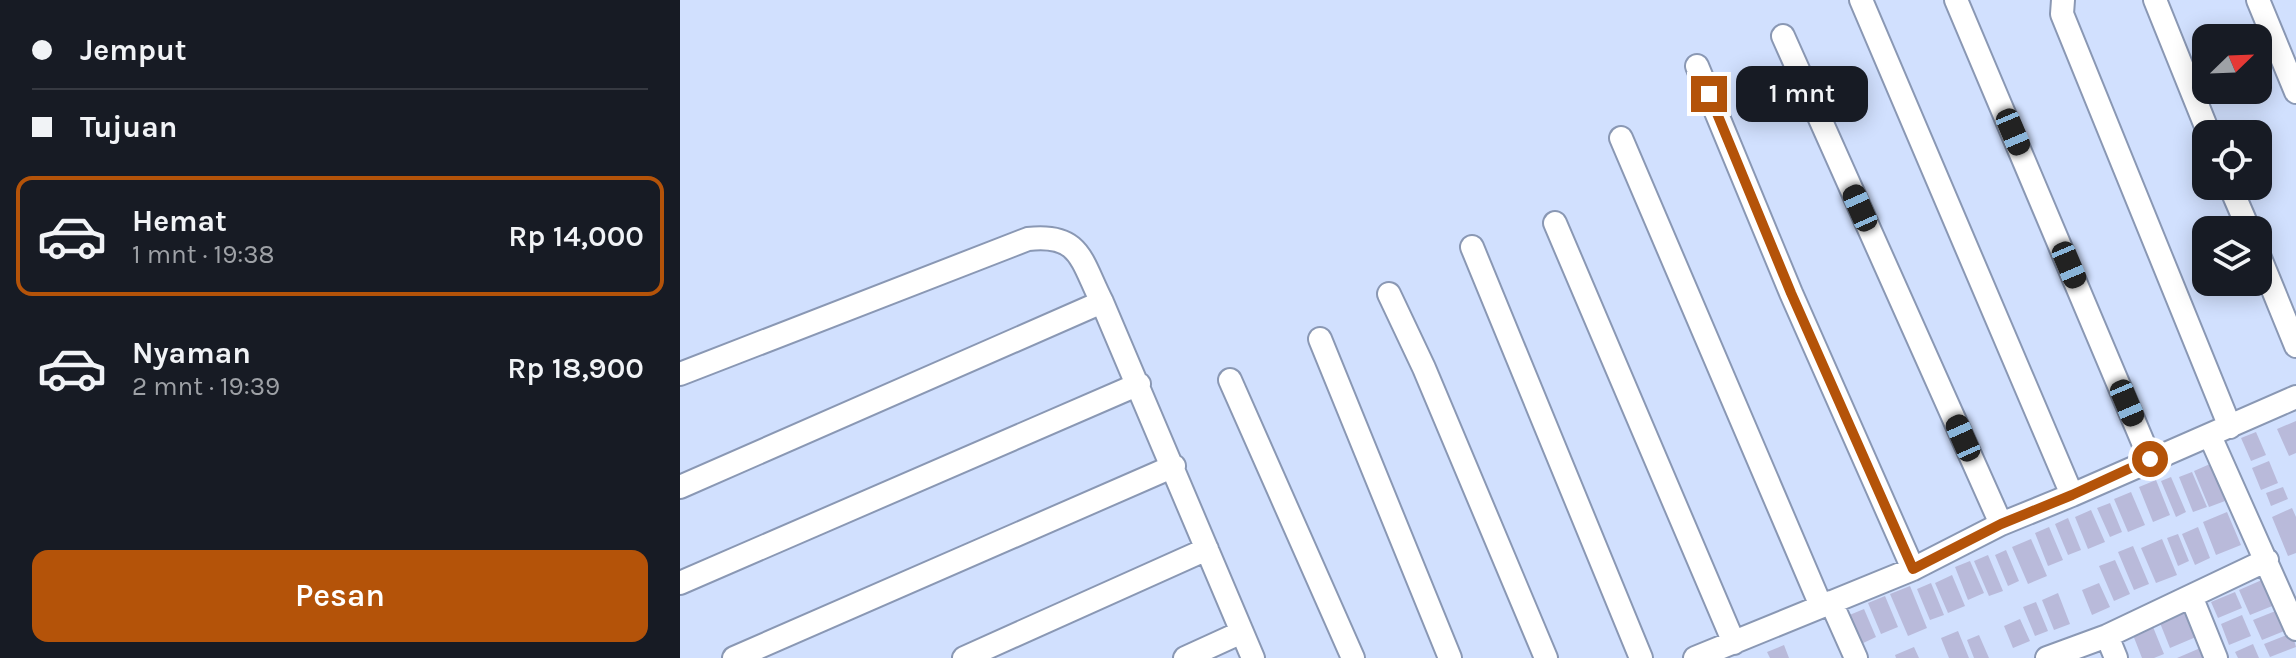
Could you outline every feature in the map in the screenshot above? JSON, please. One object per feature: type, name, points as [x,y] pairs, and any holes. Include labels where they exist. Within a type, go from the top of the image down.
[{"type":"street","points":[[1861,0],[2072,495]]},
{"type":"street","points":[[1956,0],[2150,459]]},
{"type":"street","points":[[2063,0],[2062,14],[2267,560],[2296,629]]},
{"type":"street","points":[[2155,0],[2203,120]]},
{"type":"street","points":[[2258,0],[2296,92]]},
{"type":"street","points":[[1783,36],[2001,524]]},
{"type":"street","points":[[1697,66],[1791,293],[1913,569]]},
{"type":"street","points":[[1621,138],[1826,604],[1856,658]]},
{"type":"street","points":[[1555,223],[1734,643]]},
{"type":"street","points":[[680,374],[1028,239],[1057,238],[1073,246],[1102,302],[1253,658]]},
{"type":"street","points":[[1472,247],[1641,658]]},
{"type":"street","points":[[2272,287],[2296,346]]},
{"type":"street","points":[[1389,294],[1424,368],[1546,658]]},
{"type":"street","points":[[680,487],[1102,302]]},
{"type":"street","points":[[1320,339],[1450,658]]},
{"type":"street","points":[[1230,380],[1353,658]]},
{"type":"street","points":[[680,583],[1139,384]]},
{"type":"street","points":[[1695,658],[1913,569],[2001,524],[2296,397]]},
{"type":"street","points":[[734,658],[1174,466]]},
{"type":"street","points":[[964,658],[1207,549]]},
{"type":"street","points":[[2047,658],[2107,636],[2267,560]]},
{"type":"street","points":[[2191,596],[2216,658]]},
{"type":"street","points":[[1185,658],[1242,632]]},
{"type":"street","points":[[2107,636],[2116,658]]},
{"type":"building","points":[[2296,421],[2296,453],[2289,456],[2277,429]]},
{"type":"building","points":[[2256,432],[2266,455],[2251,461],[2241,438]]},
{"type":"building","points":[[2269,461],[2278,483],[2261,490],[2252,468]]},
{"type":"building","points":[[2210,464],[2225,501],[2209,507],[2194,471]]},
{"type":"building","points":[[2192,472],[2207,507],[2193,512],[2179,477]]},
{"type":"building","points":[[2171,477],[2186,512],[2176,517],[2161,481]]},
{"type":"building","points":[[2156,480],[2170,515],[2153,522],[2139,487]]},
{"type":"building","points":[[2283,487],[2288,499],[2271,506],[2266,493]]},
{"type":"building","points":[[2131,492],[2145,525],[2128,532],[2114,499]]},
{"type":"building","points":[[2110,503],[2122,532],[2110,537],[2097,508]]},
{"type":"building","points":[[2292,508],[2296,517],[2296,553],[2288,556],[2272,517]]},
{"type":"building","points":[[2091,510],[2105,542],[2088,549],[2075,517]]},
{"type":"building","points":[[2227,512],[2241,545],[2216,555],[2203,522]]},
{"type":"building","points":[[2068,518],[2081,550],[2068,555],[2055,524]]},
{"type":"building","points":[[2049,527],[2063,560],[2048,566],[2035,533]]},
{"type":"building","points":[[2198,527],[2210,558],[2195,565],[2182,534]]},
{"type":"building","points":[[2178,534],[2189,561],[2178,566],[2167,538]]},
{"type":"building","points":[[2031,539],[2047,576],[2028,584],[2012,547]]},
{"type":"building","points":[[2162,539],[2177,575],[2156,583],[2141,548]]},
{"type":"building","points":[[2133,546],[2149,584],[2134,590],[2118,552]]},
{"type":"building","points":[[2006,550],[2019,581],[2008,586],[1995,555]]},
{"type":"building","points":[[1988,555],[2003,591],[1989,596],[1974,561]]},
{"type":"building","points":[[2115,560],[2130,594],[2114,601],[2099,566]]},
{"type":"building","points":[[1970,561],[1984,593],[1968,600],[1955,567]]},
{"type":"building","points":[[1952,575],[1965,606],[1948,613],[1935,583]]},
{"type":"building","points":[[2271,576],[2282,602],[2250,615],[2239,590]]},
{"type":"building","points":[[1931,583],[1944,615],[1930,620],[1917,589]]},
{"type":"building","points":[[2099,583],[2110,607],[2092,615],[2082,590]]},
{"type":"building","points":[[1910,586],[1927,628],[1908,636],[1890,594]]},
{"type":"building","points":[[2235,592],[2242,608],[2218,618],[2211,602]]},
{"type":"building","points":[[2058,593],[2070,624],[2054,630],[2042,600]]},
{"type":"building","points":[[1885,596],[1898,627],[1881,634],[1868,603]]},
{"type":"building","points":[[2036,602],[2048,631],[2035,636],[2023,607]]},
{"type":"building","points":[[2283,608],[2292,628],[2262,640],[2253,620]]},
{"type":"building","points":[[1864,609],[1876,637],[1859,645],[1847,616]]},
{"type":"building","points":[[2185,612],[2196,637],[2170,648],[2160,623]]},
{"type":"building","points":[[2242,615],[2251,636],[2229,645],[2221,624]]},
{"type":"building","points":[[2020,619],[2030,641],[2013,648],[2004,626]]},
{"type":"building","points":[[2153,627],[2164,654],[2142,658],[2133,635]]},
{"type":"building","points":[[1958,631],[1969,658],[1949,658],[1941,638]]},
{"type":"building","points":[[2292,633],[2296,647],[2270,657],[2264,644]]},
{"type":"building","points":[[1979,635],[1989,658],[1974,658],[1967,640]]},
{"type":"building","points":[[2253,644],[2259,658],[2238,658],[2235,652]]},
{"type":"building","points":[[1784,645],[1789,658],[1770,658],[1767,652]]},
{"type":"building","points":[[2205,646],[2205,658],[2177,658]]},
{"type":"building","points":[[1914,647],[1919,658],[1896,658],[1895,655]]},
{"type":"route","points":[[1709,94],[1791,293],[1913,569],[2001,524],[2150,459]]}]
